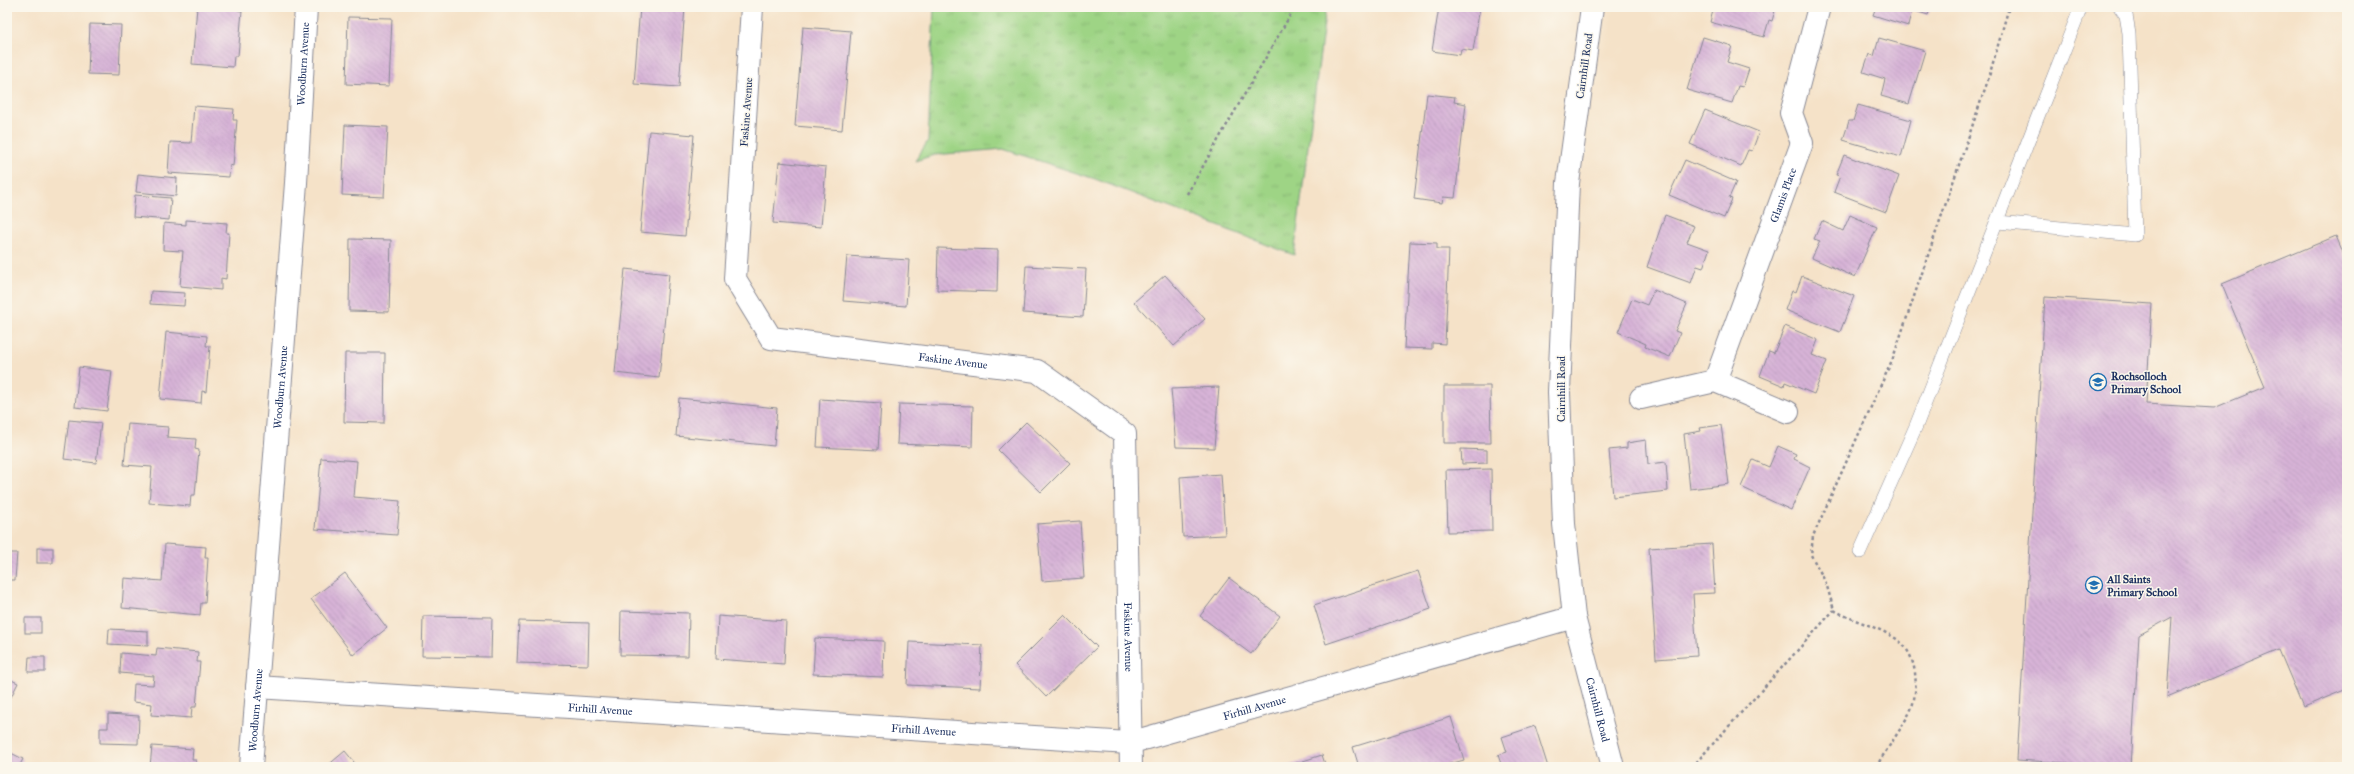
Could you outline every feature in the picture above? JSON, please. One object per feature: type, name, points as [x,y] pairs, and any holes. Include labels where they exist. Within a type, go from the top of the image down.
[{"type":"street","name":"Woodburn Avenue","points":[[251,767],[296,183],[306,7]]},
{"type":"street","name":"Faskine Avenue","points":[[752,7],[735,279],[771,338],[1037,371],[1125,434],[1130,767]]},
{"type":"street","name":"Cairnhill Road","points":[[1592,7],[1568,183],[1559,392],[1564,524],[1574,618],[1612,767]]},
{"type":"street","name":"Glamis Place","points":[[1715,381],[1802,143],[1791,113],[1819,7]]},
{"type":"street","points":[[1641,398],[1715,381],[1788,412]]},
{"type":"street","name":"Firhill Avenue","points":[[257,687],[1129,743],[1574,618]]},
{"type":"lane","points":[[1860,552],[1916,426],[1998,222],[2081,7]]},
{"type":"lane","points":[[1998,222],[2134,235],[2129,33],[2126,15],[2120,7]]},
{"type":"path","points":[[1186,194],[1295,7]]},
{"type":"path","points":[[1876,767],[1911,707],[1916,684],[1913,661],[1907,650],[1895,638],[1834,610],[1826,583],[1811,555],[1813,536],[1893,358],[1988,80],[2010,7]]},
{"type":"path","points":[[1692,767],[1834,610]]},
{"type":"green space","points":[[934,7],[1326,7],[1294,255],[1095,179],[1003,149],[934,155],[915,161],[928,141]]},
{"type":"building","points":[[197,7],[238,7],[238,10],[242,11],[238,56],[234,56],[233,67],[192,64]]},
{"type":"building","points":[[640,7],[685,7],[679,87],[634,84]]},
{"type":"building","points":[[1439,7],[1480,7],[1473,51],[1461,49],[1460,55],[1432,51]]},
{"type":"building","points":[[1714,7],[1776,7],[1772,21],[1769,20],[1764,37],[1710,22]]},
{"type":"building","points":[[1876,7],[1931,7],[1928,15],[1912,10],[1908,26],[1873,15]]},
{"type":"building","points":[[348,17],[392,18],[389,86],[346,84]]},
{"type":"building","points":[[90,24],[121,25],[119,75],[88,74]]},
{"type":"building","points":[[803,27],[851,31],[842,130],[795,126]]},
{"type":"building","points":[[1703,37],[1732,46],[1727,62],[1749,69],[1743,87],[1738,86],[1732,103],[1687,90]]},
{"type":"building","points":[[1879,38],[1925,51],[1909,104],[1881,96],[1885,79],[1863,72],[1869,54],[1874,56]]},
{"type":"building","points":[[1427,94],[1455,97],[1454,102],[1466,104],[1455,198],[1443,197],[1442,203],[1414,199]]},
{"type":"building","points":[[1858,105],[1911,120],[1901,157],[1843,140],[1849,121],[1853,121]]},
{"type":"building","points":[[194,106],[234,109],[233,120],[237,120],[233,166],[230,165],[229,177],[168,173],[170,142],[191,143]]},
{"type":"building","points":[[1705,110],[1759,132],[1752,151],[1748,150],[1741,166],[1690,144]]},
{"type":"building","points":[[345,125],[388,127],[384,197],[342,195]]},
{"type":"building","points":[[649,131],[694,135],[685,236],[640,232]]},
{"type":"building","points":[[1844,155],[1899,176],[1886,212],[1834,192],[1840,176],[1836,175]]},
{"type":"building","points":[[1685,160],[1736,182],[1729,198],[1732,199],[1724,218],[1669,195]]},
{"type":"building","points":[[779,162],[826,167],[821,227],[773,223]]},
{"type":"building","points":[[138,174],[177,178],[176,196],[136,192]]},
{"type":"building","points":[[135,195],[171,198],[169,220],[133,217]]},
{"type":"building","points":[[1665,215],[1694,226],[1687,242],[1709,250],[1703,268],[1697,266],[1691,283],[1647,267]]},
{"type":"building","points":[[1850,215],[1877,227],[1855,277],[1812,258],[1820,241],[1814,239],[1822,221],[1843,231]]},
{"type":"building","points":[[186,220],[227,223],[226,233],[229,233],[226,279],[221,278],[221,290],[180,286],[183,251],[163,250],[164,223],[186,225]]},
{"type":"building","points":[[2336,236],[2347,262],[2347,689],[2303,707],[2279,650],[2167,697],[2172,617],[2139,635],[2131,767],[2017,760],[2045,297],[2152,304],[2146,404],[2214,408],[2265,387],[2222,284]]},
{"type":"building","points":[[350,239],[391,240],[389,312],[349,311]]},
{"type":"building","points":[[1410,242],[1437,243],[1437,249],[1449,249],[1445,344],[1432,343],[1432,349],[1404,348]]},
{"type":"building","points":[[938,248],[998,250],[997,292],[937,290]]},
{"type":"building","points":[[847,256],[909,260],[906,306],[843,301]]},
{"type":"building","points":[[1026,266],[1086,269],[1083,317],[1023,313]]},
{"type":"building","points":[[625,269],[669,274],[659,378],[615,373]]},
{"type":"building","points":[[1165,275],[1205,319],[1174,346],[1134,302]]},
{"type":"building","points":[[1802,276],[1854,296],[1840,332],[1785,310],[1792,291],[1796,292]]},
{"type":"building","points":[[1654,290],[1687,304],[1675,331],[1680,333],[1670,357],[1645,347],[1646,344],[1618,332],[1632,299],[1647,305]]},
{"type":"building","points":[[151,291],[185,293],[184,306],[150,304]]},
{"type":"building","points":[[1785,326],[1818,340],[1812,355],[1827,361],[1814,394],[1785,382],[1784,386],[1760,376],[1769,351],[1774,353]]},
{"type":"building","points":[[166,332],[207,336],[206,346],[210,346],[206,392],[202,391],[201,403],[160,399]]},
{"type":"building","points":[[345,353],[385,353],[384,423],[344,422]]},
{"type":"building","points":[[79,367],[112,371],[107,411],[75,407]]},
{"type":"building","points":[[1444,386],[1490,386],[1491,443],[1444,443]]},
{"type":"building","points":[[1219,387],[1214,448],[1176,447],[1171,389]]},
{"type":"building","points":[[679,398],[777,408],[774,446],[676,436]]},
{"type":"building","points":[[820,399],[881,403],[878,450],[817,447]]},
{"type":"building","points":[[899,404],[973,406],[972,447],[897,444]]},
{"type":"building","points":[[69,420],[101,423],[96,463],[64,459]]},
{"type":"building","points":[[1026,422],[1070,463],[1041,492],[998,450]]},
{"type":"building","points":[[128,424],[168,427],[167,437],[196,439],[195,449],[199,450],[195,495],[191,495],[190,506],[149,503],[152,467],[124,465]]},
{"type":"building","points":[[1721,425],[1729,484],[1690,489],[1684,434],[1701,431],[1700,428]]},
{"type":"building","points":[[1646,440],[1648,464],[1666,462],[1668,491],[1613,497],[1609,450],[1627,448],[1627,443]]},
{"type":"building","points":[[1778,446],[1796,454],[1794,459],[1810,467],[1791,510],[1741,487],[1753,460],[1769,467]]},
{"type":"building","points":[[1461,449],[1487,450],[1487,463],[1462,464]]},
{"type":"building","points":[[321,458],[357,461],[354,497],[400,501],[397,535],[315,529]]},
{"type":"building","points":[[1491,469],[1492,531],[1448,532],[1446,470]]},
{"type":"building","points":[[1221,474],[1225,535],[1183,537],[1180,477]]},
{"type":"building","points":[[1080,521],[1084,578],[1042,581],[1037,524]]},
{"type":"building","points":[[165,544],[206,547],[205,558],[208,558],[205,603],[201,603],[200,615],[122,608],[124,578],[162,581]]},
{"type":"building","points":[[1712,544],[1715,593],[1693,594],[1697,656],[1656,659],[1649,548]]},
{"type":"building","points":[[37,548],[53,548],[53,563],[37,563]]},
{"type":"building","points":[[7,553],[17,553],[15,580],[7,580]]},
{"type":"building","points":[[1418,571],[1431,609],[1326,644],[1314,605]]},
{"type":"building","points":[[345,573],[387,628],[353,655],[311,599]]},
{"type":"building","points":[[1229,578],[1280,616],[1251,654],[1200,616]]},
{"type":"building","points":[[621,611],[689,613],[688,656],[620,655]]},
{"type":"building","points":[[1065,615],[1097,647],[1046,697],[1015,665]]},
{"type":"building","points":[[423,616],[492,617],[491,657],[422,656]]},
{"type":"building","points":[[718,616],[786,621],[784,664],[716,659]]},
{"type":"building","points":[[25,618],[41,618],[41,633],[25,633]]},
{"type":"building","points":[[519,621],[589,623],[588,665],[517,663]]},
{"type":"building","points":[[109,629],[148,631],[148,646],[108,644]]},
{"type":"building","points":[[815,638],[884,641],[883,677],[813,674]]},
{"type":"building","points":[[909,642],[982,645],[980,688],[907,685]]},
{"type":"building","points":[[157,648],[198,652],[197,662],[200,662],[196,707],[192,707],[191,718],[151,715],[152,704],[133,702],[134,684],[153,685],[154,676],[120,673],[121,653],[156,656]]},
{"type":"building","points":[[29,657],[45,657],[45,672],[28,672]]},
{"type":"building","points":[[7,678],[18,683],[11,697],[7,695]]},
{"type":"building","points":[[108,714],[139,716],[138,744],[100,743],[100,728],[108,728]]},
{"type":"building","points":[[1451,717],[1464,760],[1439,767],[1359,767],[1353,747]]},
{"type":"building","points":[[1535,726],[1548,767],[1502,767],[1498,755],[1507,752],[1502,737]]},
{"type":"building","points":[[152,746],[193,749],[192,760],[196,760],[195,767],[150,767]]},
{"type":"building","points":[[7,751],[23,759],[19,767],[7,767]]},
{"type":"building","points":[[345,751],[358,767],[326,767]]},
{"type":"building","points":[[1322,755],[1326,767],[1284,767]]},
{"type":"place","name":"Rochsolloch Primary School","points":[[2098,382]]},
{"type":"place","name":"All Saints Primary School","points":[[2094,585]]}]
